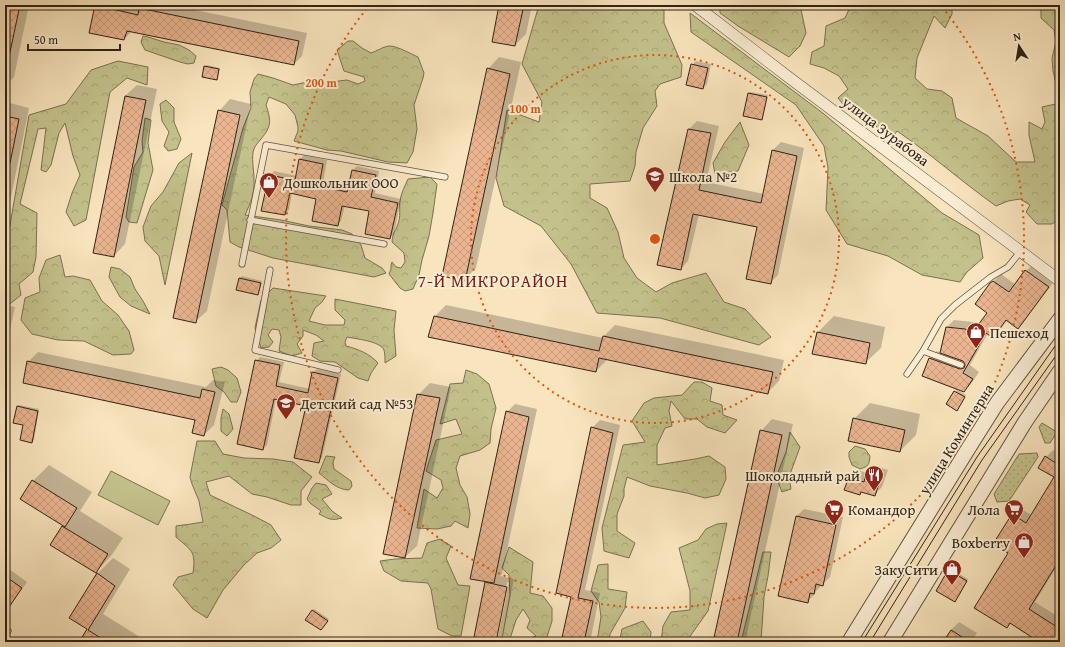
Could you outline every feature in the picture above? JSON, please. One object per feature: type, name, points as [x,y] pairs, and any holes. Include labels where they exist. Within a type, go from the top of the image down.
[{"type":"street","name":"улица Зурабова","points":[[695,5],[1060,281]]},
{"type":"street","name":"улица Коминтерна","points":[[849,642],[998,403],[1060,319]]},
{"type":"street","points":[[890,642],[1025,422],[1060,371]]},
{"type":"lane","points":[[242,264],[266,145],[445,177]]},
{"type":"lane","points":[[250,220],[384,244]]},
{"type":"lane","points":[[907,374],[923,351],[941,319],[955,305],[991,277],[1008,267],[1020,252]]},
{"type":"lane","points":[[270,270],[254,350],[338,370]]},
{"type":"lane","points":[[923,351],[961,365]]},
{"type":"green space","points":[[539,5],[664,5],[664,23],[682,65],[681,77],[660,84],[655,91],[657,106],[643,128],[636,152],[635,166],[630,181],[590,184],[590,198],[607,208],[618,232],[624,258],[637,278],[656,292],[672,283],[706,273],[724,302],[745,309],[771,337],[759,345],[660,318],[597,313],[571,264],[541,226],[504,206],[496,178],[507,110],[539,122],[542,102],[522,64]]},
{"type":"green space","points":[[720,5],[800,5],[806,33],[800,46],[789,57],[738,26],[720,13]]},
{"type":"green space","points":[[851,5],[952,5],[952,14],[945,28],[934,16],[917,58],[915,78],[927,89],[942,91],[952,98],[956,118],[988,136],[1016,162],[1035,162],[1029,135],[1029,122],[1042,129],[1045,122],[1042,107],[1060,103],[1060,218],[1052,224],[1037,224],[1026,212],[1030,205],[1020,199],[1008,201],[996,206],[897,131],[892,138],[878,129],[871,116],[848,110],[838,98],[848,89],[839,76],[824,68],[810,64],[812,52],[824,46],[826,26],[845,18]]},
{"type":"green space","points":[[1034,5],[1058,5],[1057,12],[1060,21],[1060,100],[1053,71],[1052,58],[1056,42],[1054,30],[1041,18],[1041,11]]},
{"type":"green space","points":[[690,13],[824,114],[942,213],[979,235],[983,258],[967,272],[960,282],[922,275],[888,256],[847,244],[826,210],[828,168],[824,146],[796,105],[691,32]]},
{"type":"green space","points":[[143,36],[179,45],[189,50],[196,56],[194,63],[188,64],[180,62],[145,50],[141,42]]},
{"type":"green space","points":[[348,41],[353,41],[371,53],[388,46],[393,46],[418,57],[424,73],[414,105],[417,129],[413,152],[407,163],[388,162],[341,151],[327,150],[294,141],[298,131],[295,115],[286,104],[269,97],[266,105],[270,123],[265,134],[255,146],[253,152],[254,189],[251,202],[245,215],[342,230],[352,234],[361,245],[365,258],[382,268],[386,273],[374,277],[273,258],[239,247],[230,242],[227,210],[222,205],[243,128],[251,108],[250,92],[254,79],[258,74],[293,85],[312,81],[331,82],[347,80],[358,84],[365,81],[364,77],[344,71],[337,50]]},
{"type":"green space","points":[[118,61],[148,67],[147,85],[127,78],[110,92],[86,220],[74,226],[66,212],[80,175],[73,156],[65,123],[59,133],[51,165],[46,172],[41,170],[46,128],[38,129],[20,204],[37,213],[36,257],[33,272],[19,284],[21,295],[5,307],[5,254],[29,115],[66,104],[91,70]]},
{"type":"green space","points":[[166,100],[174,108],[174,122],[181,139],[177,149],[168,151],[164,146],[169,132],[162,121],[160,104]]},
{"type":"green space","points":[[145,118],[151,120],[148,143],[153,170],[137,223],[129,222],[126,217],[134,167],[143,152],[142,141]]},
{"type":"green space","points":[[740,122],[749,145],[738,171],[715,174],[713,163],[725,142]]},
{"type":"green space","points":[[192,153],[165,285],[159,256],[145,241],[143,227],[151,206],[163,192],[179,163]]},
{"type":"green space","points":[[430,177],[437,184],[429,236],[419,275],[413,289],[405,291],[400,288],[389,274],[392,262],[396,267],[401,268],[405,262],[404,253],[392,242],[399,221],[401,198],[408,179]]},
{"type":"green space","points":[[60,255],[65,277],[73,276],[90,280],[102,301],[118,315],[129,331],[134,350],[131,354],[113,355],[84,341],[58,340],[32,334],[21,320],[25,298],[40,292],[39,278],[46,260]]},
{"type":"green space","points":[[111,267],[120,269],[130,277],[135,289],[150,314],[131,306],[120,297],[109,277]]},
{"type":"green space","points":[[273,288],[326,296],[315,308],[309,321],[325,325],[344,325],[345,320],[335,310],[335,299],[396,311],[394,330],[396,356],[385,363],[384,350],[378,344],[347,337],[345,342],[346,346],[364,352],[378,363],[371,373],[368,381],[358,378],[335,362],[320,361],[312,356],[314,343],[324,341],[316,335],[303,330],[303,336],[297,344],[302,353],[292,356],[279,351],[281,337],[279,330],[272,329],[268,335],[273,342],[269,347],[261,348],[255,328],[261,300]]},
{"type":"green space","points":[[221,367],[228,370],[237,378],[241,392],[237,402],[231,402],[224,392],[216,386],[212,369]]},
{"type":"green space","points":[[466,370],[477,374],[489,384],[496,408],[491,429],[490,443],[480,450],[460,456],[456,468],[460,485],[467,497],[470,514],[468,528],[455,521],[451,526],[437,529],[417,528],[424,489],[437,498],[443,488],[441,480],[426,471],[436,440],[462,434],[456,419],[440,424],[450,384],[463,383]]},
{"type":"green space","points":[[694,382],[702,382],[712,388],[710,401],[722,405],[723,415],[737,420],[725,433],[707,427],[697,419],[685,419],[671,401],[669,411],[672,426],[665,428],[657,445],[657,465],[709,456],[725,467],[726,479],[719,495],[705,498],[650,486],[627,477],[624,496],[617,514],[617,531],[635,543],[629,558],[604,551],[602,528],[623,445],[645,442],[632,421],[644,403],[654,398],[682,395]]},
{"type":"green space","points":[[223,409],[229,414],[233,429],[227,436],[221,431]]},
{"type":"green space","points":[[1042,423],[1057,432],[1050,443],[1045,443],[1039,427]]},
{"type":"green space","points":[[790,432],[800,447],[789,477],[791,489],[782,492],[776,477],[786,452]]},
{"type":"green space","points":[[197,441],[215,441],[223,454],[244,458],[273,459],[293,462],[312,477],[301,491],[301,505],[291,505],[252,494],[229,476],[206,482],[210,495],[271,525],[281,540],[271,548],[257,553],[244,565],[223,590],[207,618],[193,609],[173,585],[178,577],[193,573],[194,566],[192,552],[176,537],[176,526],[203,522],[199,501],[190,477]]},
{"type":"green space","points":[[855,446],[865,449],[870,456],[868,465],[860,469],[852,465],[849,457],[849,452]]},
{"type":"green space","points":[[1037,453],[1038,457],[1009,501],[997,502],[994,494],[1019,454]]},
{"type":"green space","points":[[326,456],[335,457],[333,462],[334,469],[351,481],[352,486],[349,490],[345,490],[337,486],[319,473]]},
{"type":"green space","points":[[111,471],[170,501],[158,525],[98,495]]},
{"type":"green space","points":[[316,483],[326,485],[332,494],[322,499],[332,511],[342,518],[330,519],[319,514],[321,511],[307,499]]},
{"type":"green space","points":[[727,523],[708,611],[686,642],[661,642],[663,626],[671,612],[690,610],[690,591],[679,548],[698,540],[706,529],[717,524]]},
{"type":"green space","points":[[440,539],[451,546],[446,558],[458,585],[470,586],[461,636],[452,636],[438,629],[431,589],[428,583],[401,581],[384,571],[380,561],[422,558],[427,543]]},
{"type":"green space","points":[[509,547],[533,562],[530,593],[543,596],[552,608],[552,621],[547,642],[524,642],[524,640],[536,636],[527,628],[530,620],[523,609],[516,620],[509,642],[502,639],[510,595],[509,575],[502,568]]},
{"type":"green space","points":[[763,552],[771,552],[764,597],[761,642],[741,642]]},
{"type":"green space","points":[[608,564],[608,589],[627,592],[625,608],[610,634],[609,642],[597,642],[601,617],[599,602],[591,591],[598,565]]},
{"type":"green space","points":[[643,621],[651,632],[650,642],[618,642],[622,629]]},
{"type":"building","points":[[5,5],[20,5],[9,57],[5,57]]},
{"type":"building","points":[[95,5],[138,15],[139,8],[299,41],[294,65],[127,31],[124,40],[89,33]]},
{"type":"building","points":[[499,5],[524,5],[515,46],[492,42]]},
{"type":"building","points":[[691,64],[708,68],[703,89],[686,85]]},
{"type":"building","points":[[204,66],[219,69],[217,80],[202,77]]},
{"type":"building","points":[[487,68],[510,74],[465,281],[442,276]]},
{"type":"building","points":[[748,93],[767,97],[762,120],[743,116]]},
{"type":"building","points":[[125,96],[146,100],[114,257],[93,253]]},
{"type":"building","points":[[218,110],[240,115],[196,323],[173,318]]},
{"type":"building","points":[[5,116],[19,119],[10,163],[5,162]]},
{"type":"building","points":[[688,129],[711,133],[699,190],[761,203],[772,150],[797,156],[771,284],[746,279],[757,227],[693,214],[681,270],[657,265]]},
{"type":"building","points":[[299,159],[323,164],[319,186],[347,192],[352,170],[376,175],[371,197],[398,203],[390,239],[365,234],[369,211],[342,206],[338,226],[312,221],[316,199],[290,193],[285,215],[261,211],[269,175],[295,180]]},
{"type":"building","points":[[1025,270],[1049,287],[1018,329],[1006,320],[993,338],[986,333],[963,373],[973,379],[964,392],[922,376],[929,358],[960,369],[964,368],[965,364],[963,361],[940,353],[946,327],[965,329],[972,333],[987,313],[975,304],[990,283],[993,281],[1009,292]]},
{"type":"building","points":[[239,278],[261,283],[258,295],[236,290]]},
{"type":"building","points":[[434,316],[599,351],[603,336],[773,372],[768,394],[599,358],[596,372],[428,337]]},
{"type":"building","points":[[817,332],[870,343],[866,364],[812,354]]},
{"type":"building","name":"Детский сад №53","points":[[255,360],[280,365],[276,386],[308,393],[312,372],[338,378],[319,463],[294,458],[306,406],[274,399],[263,450],[237,444]]},
{"type":"building","points":[[27,361],[200,398],[202,389],[215,392],[204,436],[192,433],[195,420],[23,383]]},
{"type":"building","points":[[954,391],[965,397],[957,411],[946,404]]},
{"type":"building","points":[[417,394],[440,398],[405,558],[383,554]]},
{"type":"building","points":[[17,406],[38,411],[32,443],[20,440],[23,425],[13,423]]},
{"type":"building","points":[[506,411],[529,417],[494,583],[470,579]]},
{"type":"building","points":[[853,418],[905,430],[900,452],[848,441]]},
{"type":"building","points":[[591,427],[613,433],[578,598],[593,601],[584,642],[561,642],[571,597],[556,593]]},
{"type":"building","points":[[760,430],[782,435],[737,642],[713,642]]},
{"type":"building","points":[[1045,456],[1060,466],[1060,559],[1029,609],[1060,629],[1060,642],[1039,642],[1010,623],[1007,628],[974,608],[1008,553],[993,544],[1012,514],[1026,523],[1054,477],[1038,468]]},
{"type":"building","points":[[866,473],[881,477],[875,496],[861,492],[860,495],[844,490],[849,477],[864,482]]},
{"type":"building","points":[[32,480],[77,508],[65,527],[20,499]]},
{"type":"building","points":[[796,516],[836,525],[823,586],[816,584],[814,594],[810,593],[808,603],[778,596]]},
{"type":"building","points":[[62,526],[108,554],[96,573],[50,545]]},
{"type":"building","points":[[948,570],[967,581],[955,602],[936,591]]},
{"type":"building","points":[[97,573],[115,586],[88,630],[107,642],[79,642],[87,629],[69,618]]},
{"type":"building","points":[[5,576],[22,588],[5,613]]},
{"type":"building","points":[[485,582],[507,587],[496,642],[473,642]]},
{"type":"building","points":[[312,610],[328,621],[321,630],[305,620]]},
{"type":"building","points":[[951,630],[970,642],[943,642]]},
{"type":"tram line","points":[[862,642],[977,457],[1060,339]]},
{"type":"tram line","points":[[870,642],[982,460],[1060,350]]},
{"type":"place","name":"Школа №2","points":[[655,193]]},
{"type":"place","name":"Дошкольник ООО","points":[[269,199]]},
{"type":"place","name":"Пешеход","points":[[976,349]]},
{"type":"place","name":"Детский сад №53","points":[[286,420]]},
{"type":"place","name":"Шоколадный рай","points":[[874,492]]},
{"type":"place","name":"Командор","points":[[834,526]]},
{"type":"place","name":"Лола","points":[[1014,526]]},
{"type":"place","name":"Boxberry","points":[[1024,559]]},
{"type":"place","name":"ЗакуСити","points":[[952,586]]},
{"type":"district","name":"7-Й МИКРОРАЙОН","points":[[493,280]]}]
